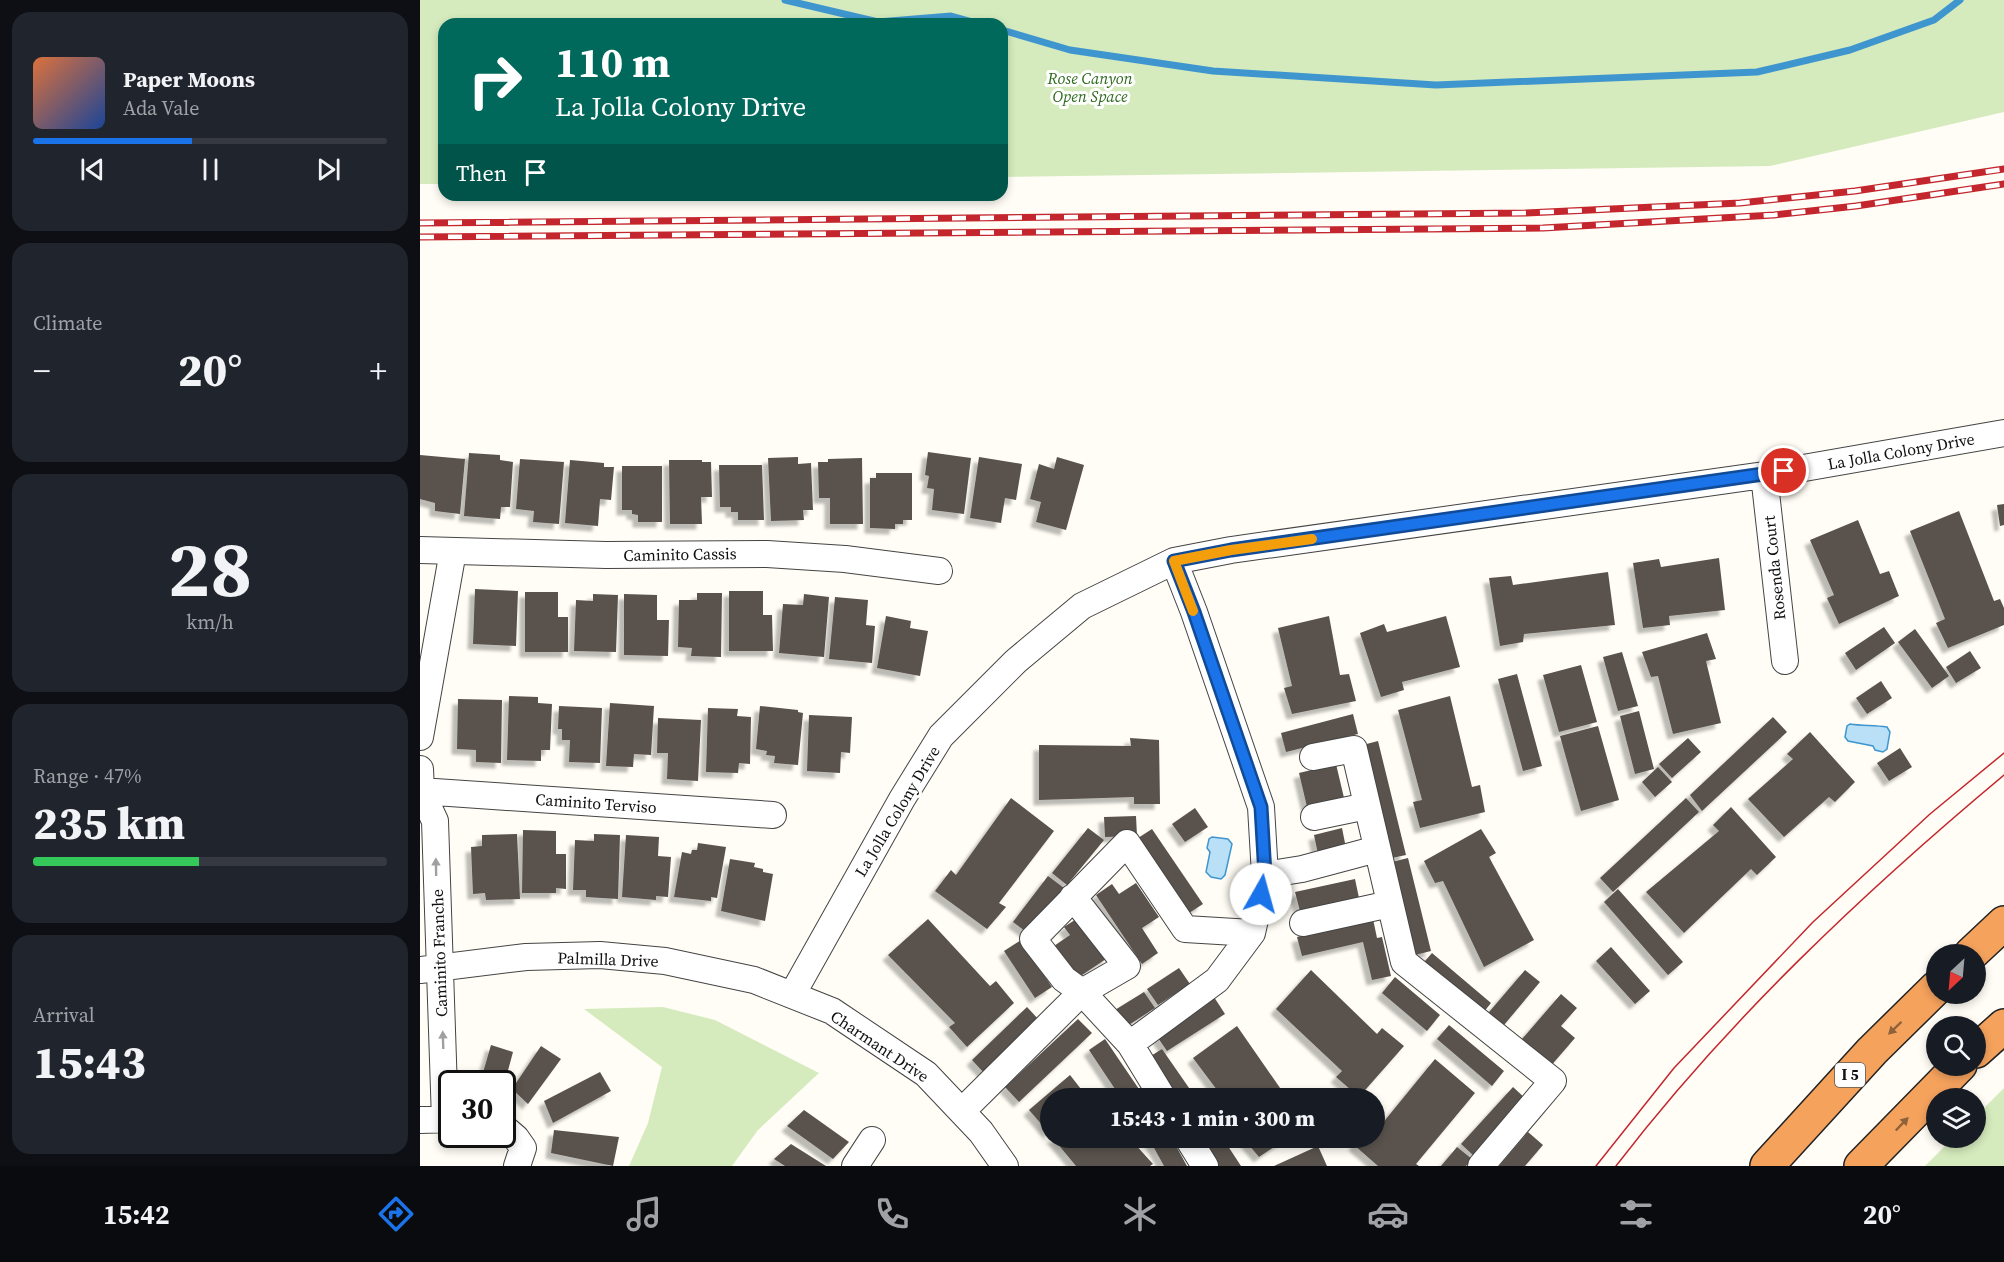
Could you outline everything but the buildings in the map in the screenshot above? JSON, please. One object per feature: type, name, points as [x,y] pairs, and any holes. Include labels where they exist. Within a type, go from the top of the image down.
[{"type":"highway","points":[[1982,944],[2004,923]]},
{"type":"highway","name":"I 5","points":[[1767,1166],[1872,1051],[1926,998]]},
{"type":"highway","points":[[1986,1042],[2004,1026]]},
{"type":"highway","points":[[1861,1166],[1949,1076]]},
{"type":"street","name":"La Jolla Colony Drive","points":[[792,995],[902,799],[941,736],[1016,661],[1082,606],[1174,561],[1231,550],[1764,475],[2004,433]]},
{"type":"street","name":"Rosenda Court","points":[[1764,475],[1785,661]]},
{"type":"street","name":"Caminito Cassis","points":[[420,549],[606,555],[767,554],[845,559],[939,571]]},
{"type":"street","points":[[420,737],[453,551]]},
{"type":"street","points":[[1130,1044],[1217,980],[1252,933],[1265,875],[1261,807],[1194,612],[1174,561]]},
{"type":"street","points":[[1313,757],[1354,749],[1404,963],[1553,1081],[1481,1166]]},
{"type":"street","name":"Caminito Terviso","points":[[420,786],[773,814]]},
{"type":"street","name":"Caminito Franche","points":[[420,786],[435,821],[430,969],[438,1103]]},
{"type":"street","points":[[1314,818],[1367,807]]},
{"type":"street","points":[[1157,1088],[1130,1044],[1082,992],[1064,979],[1033,939],[1127,843],[1185,929],[1252,933]]},
{"type":"street","points":[[1265,875],[1377,849]]},
{"type":"street","points":[[962,1111],[1082,992],[1127,966],[1073,897]]},
{"type":"street","points":[[1303,923],[1390,904]]},
{"type":"street","name":"Palmilla Drive","points":[[430,969],[526,957],[600,955],[665,961],[754,980],[792,995]]},
{"type":"street","name":"Charmant Drive","points":[[792,995],[832,1011],[926,1074],[981,1132],[1005,1166]]},
{"type":"street","points":[[516,1138],[523,1148],[517,1166]]},
{"type":"street","points":[[855,1166],[872,1140]]},
{"type":"street","points":[[1194,1148],[1205,1166]]},
{"type":"green space","name":"Rose Canyon Open Space","points":[[420,0],[2004,0],[2004,112],[1770,166],[1008,177],[1008,18],[438,18],[438,184],[420,184]]},
{"type":"green space","points":[[663,1007],[715,1020],[819,1073],[758,1130],[732,1166],[629,1166],[648,1123],[662,1067],[584,1009]]},
{"type":"green space","points":[[2004,1088],[2004,1166],[1925,1166],[1943,1148],[1986,1148],[1986,1106]]},
{"type":"water","points":[[1850,724],[1887,727],[1890,732],[1887,749],[1883,752],[1875,750],[1873,746],[1848,741],[1845,737],[1847,726]]},
{"type":"water","points":[[1212,837],[1228,839],[1232,844],[1225,875],[1221,879],[1211,877],[1206,872],[1210,852],[1207,848],[1209,839]]},
{"type":"waterway","points":[[785,0],[861,18]]},
{"type":"waterway","points":[[1008,32],[1070,50],[1213,71],[1436,85],[1757,72],[1850,50],[1934,20],[1960,0]]},
{"type":"waterway","points":[[927,18],[951,16],[958,18]]},
{"type":"tram line","points":[[1596,1166],[1674,1068],[1813,922],[1930,814],[2004,753]]},
{"type":"tram line","points":[[1616,1166],[1659,1112],[1751,1009],[1849,912],[2004,775]]},
{"type":"railway","points":[[420,223],[1526,213],[1740,203],[1855,191],[2004,169]]},
{"type":"railway","points":[[420,237],[1543,228],[1774,215],[1856,206],[2004,184]]},
{"type":"slow traffic","points":[[1193,611],[1174,561],[1231,550],[1312,539]]},
{"type":"route","points":[[1261,894],[1265,875],[1261,807],[1194,612],[1174,561],[1231,550],[1784,471]]}]
